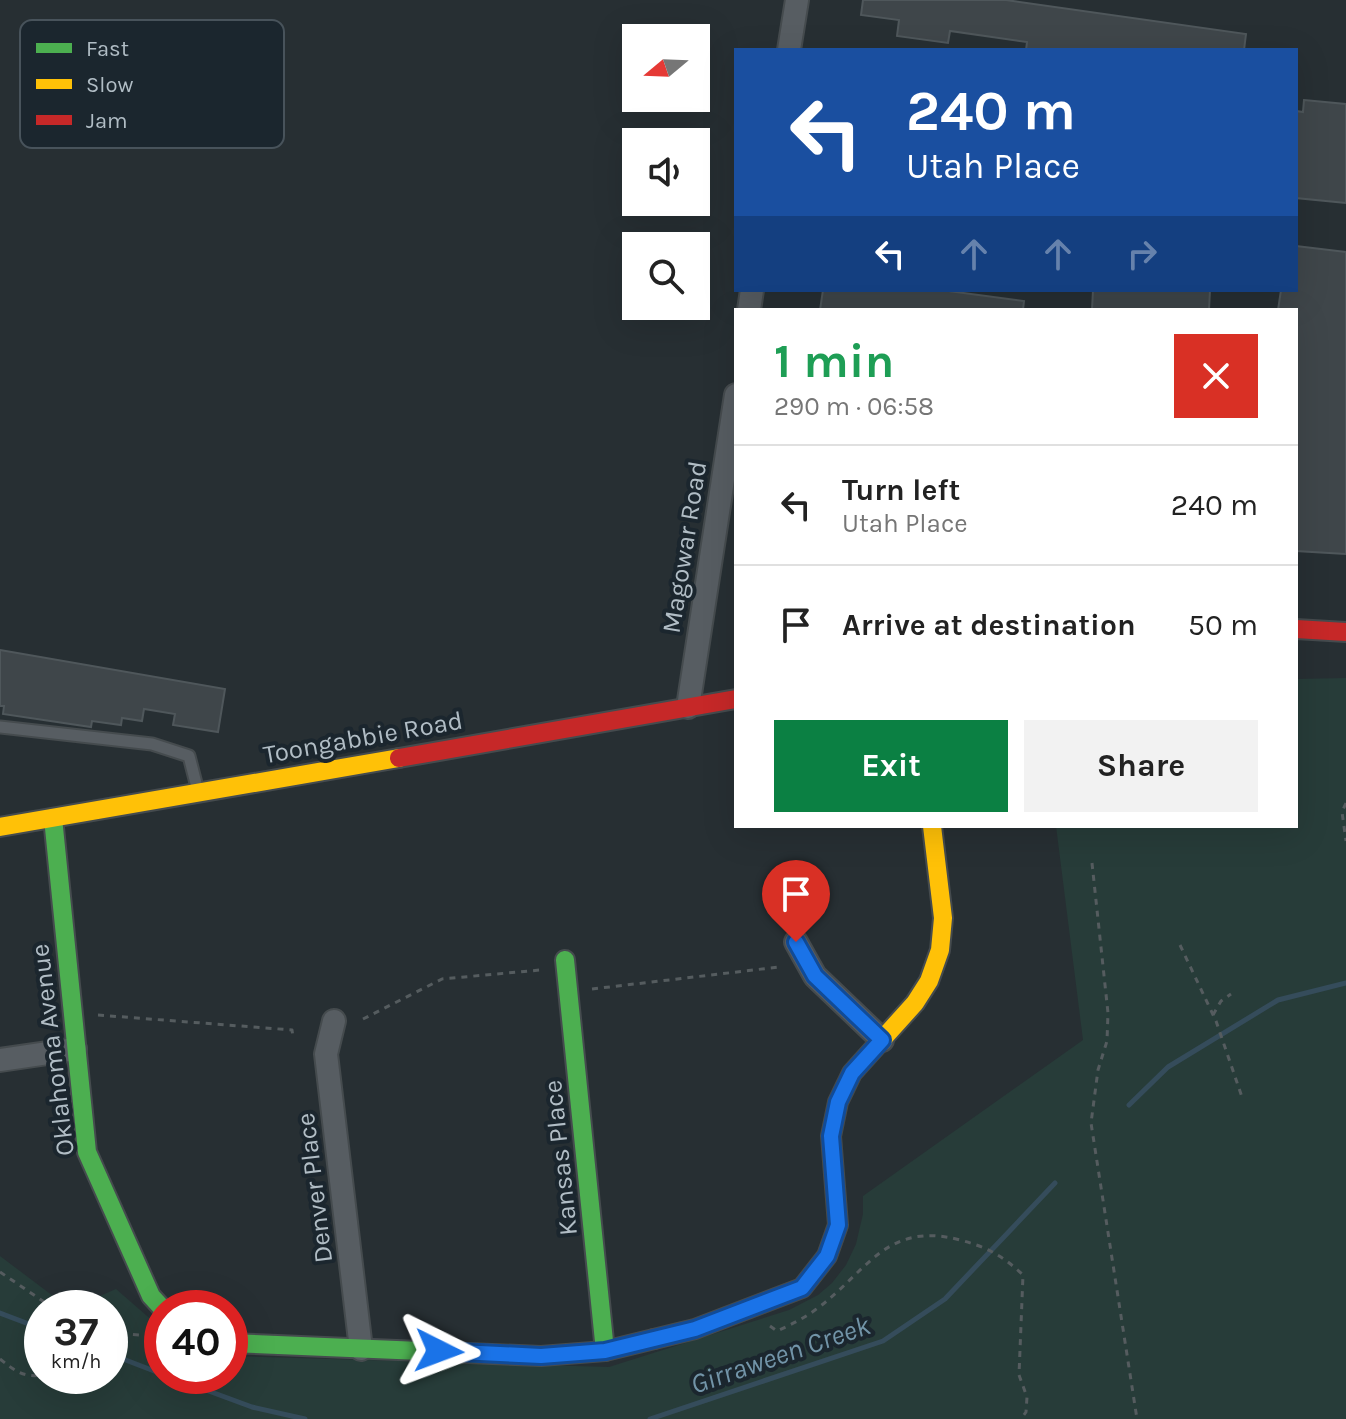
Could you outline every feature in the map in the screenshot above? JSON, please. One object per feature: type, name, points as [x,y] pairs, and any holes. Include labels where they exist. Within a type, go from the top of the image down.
[{"type":"street","points":[[789,48],[797,0]]},
{"type":"street","name":"Magowar Road","points":[[688,707],[734,408]]},
{"type":"street","points":[[1298,629],[1346,632]]},
{"type":"street","name":"Toongabbie Road","points":[[0,827],[734,699]]},
{"type":"street","name":"Oklahoma Avenue","points":[[53,818],[75,1049],[90,1161],[148,1290]]},
{"type":"street","points":[[248,1344],[541,1356],[605,1351],[695,1329],[802,1288],[827,1256],[838,1225],[831,1136],[838,1102],[852,1073],[922,992],[940,950],[943,918],[932,828]]},
{"type":"street","points":[[796,942],[815,976],[882,1040]]},
{"type":"street","name":"Kansas Place","points":[[565,960],[605,1351]]},
{"type":"street","name":"Denver Place","points":[[334,1021],[326,1054],[361,1349]]},
{"type":"street","points":[[0,1060],[75,1049]]},
{"type":"lane","points":[[0,727],[152,744],[189,756],[198,792]]},
{"type":"path","points":[[1346,803],[1342,812],[1346,841]]},
{"type":"path","points":[[1092,863],[1108,1013],[1107,1041],[1098,1070],[1091,1123],[1137,1419]]},
{"type":"path","points":[[1180,945],[1216,1021],[1243,1100]]},
{"type":"path","points":[[580,991],[779,967]]},
{"type":"path","points":[[363,1019],[442,979],[540,970]]},
{"type":"path","points":[[1213,1015],[1221,1001],[1231,994]]},
{"type":"path","points":[[94,1014],[292,1030],[293,1037]]},
{"type":"path","points":[[747,1310],[777,1331],[817,1309],[864,1266],[898,1241],[925,1234],[948,1236],[982,1246],[1003,1256],[1023,1275],[1019,1375],[1027,1397],[1026,1412],[1021,1419]]},
{"type":"path","points":[[0,1272],[26,1290]]},
{"type":"path","points":[[0,1359],[24,1375]]},
{"type":"green space","points":[[1346,678],[1346,1419],[0,1419],[0,1256],[45,1290],[24,1290],[24,1394],[128,1394],[128,1299],[144,1313],[144,1394],[248,1394],[248,1357],[609,1367],[789,1310],[818,1295],[846,1265],[856,1244],[863,1214],[863,1196],[1083,1040],[1056,828],[1298,828],[1298,679]]},
{"type":"building","points":[[863,0],[1006,0],[1246,34],[1244,48],[1026,48],[1027,42],[950,31],[948,43],[897,36],[899,20],[861,15]]},
{"type":"building","points":[[1304,100],[1346,104],[1346,203],[1298,198],[1298,111],[1303,112]]},
{"type":"building","points":[[1298,246],[1346,252],[1346,554],[1298,551],[1298,308],[1278,308],[1281,292],[1298,292]]},
{"type":"building","points":[[823,292],[956,292],[1024,301],[1023,308],[820,308]]},
{"type":"building","points":[[1093,292],[1210,292],[1209,308],[1092,308]]},
{"type":"building","points":[[0,650],[225,689],[218,732],[173,725],[175,714],[144,709],[142,721],[122,718],[121,725],[92,721],[91,727],[3,714],[4,706],[0,706]]},
{"type":"waterway","name":"Girraween Creek","points":[[1129,1105],[1168,1067],[1278,1000],[1346,983]]},
{"type":"waterway","name":"Girraween Creek","points":[[650,1419],[883,1341],[945,1299],[1055,1183]]},
{"type":"waterway","name":"Girraween Creek","points":[[0,1313],[24,1322]]},
{"type":"waterway","name":"Girraween Creek","points":[[128,1361],[144,1367]]},
{"type":"waterway","name":"Girraween Creek","points":[[217,1394],[252,1407],[305,1419]]},
{"type":"traffic: fast","points":[[53,818],[87,1152],[148,1290]]},
{"type":"traffic: fast","points":[[565,960],[605,1351]]},
{"type":"traffic: fast","points":[[248,1344],[541,1356],[605,1351],[654,1339]]},
{"type":"traffic: slow","points":[[0,827],[399,758]]},
{"type":"traffic: slow","points":[[654,1339],[695,1329],[802,1288],[827,1256],[838,1225],[831,1136],[838,1102],[852,1073],[915,1003],[929,981],[940,950],[943,918],[932,828]]},
{"type":"traffic: jam","points":[[1298,629],[1346,632]]},
{"type":"traffic: jam","points":[[399,758],[734,699]]},
{"type":"route","points":[[439,1351],[541,1356],[605,1351],[695,1329],[802,1288],[827,1256],[838,1225],[831,1136],[838,1102],[852,1073],[882,1040],[815,976],[796,942]]}]
